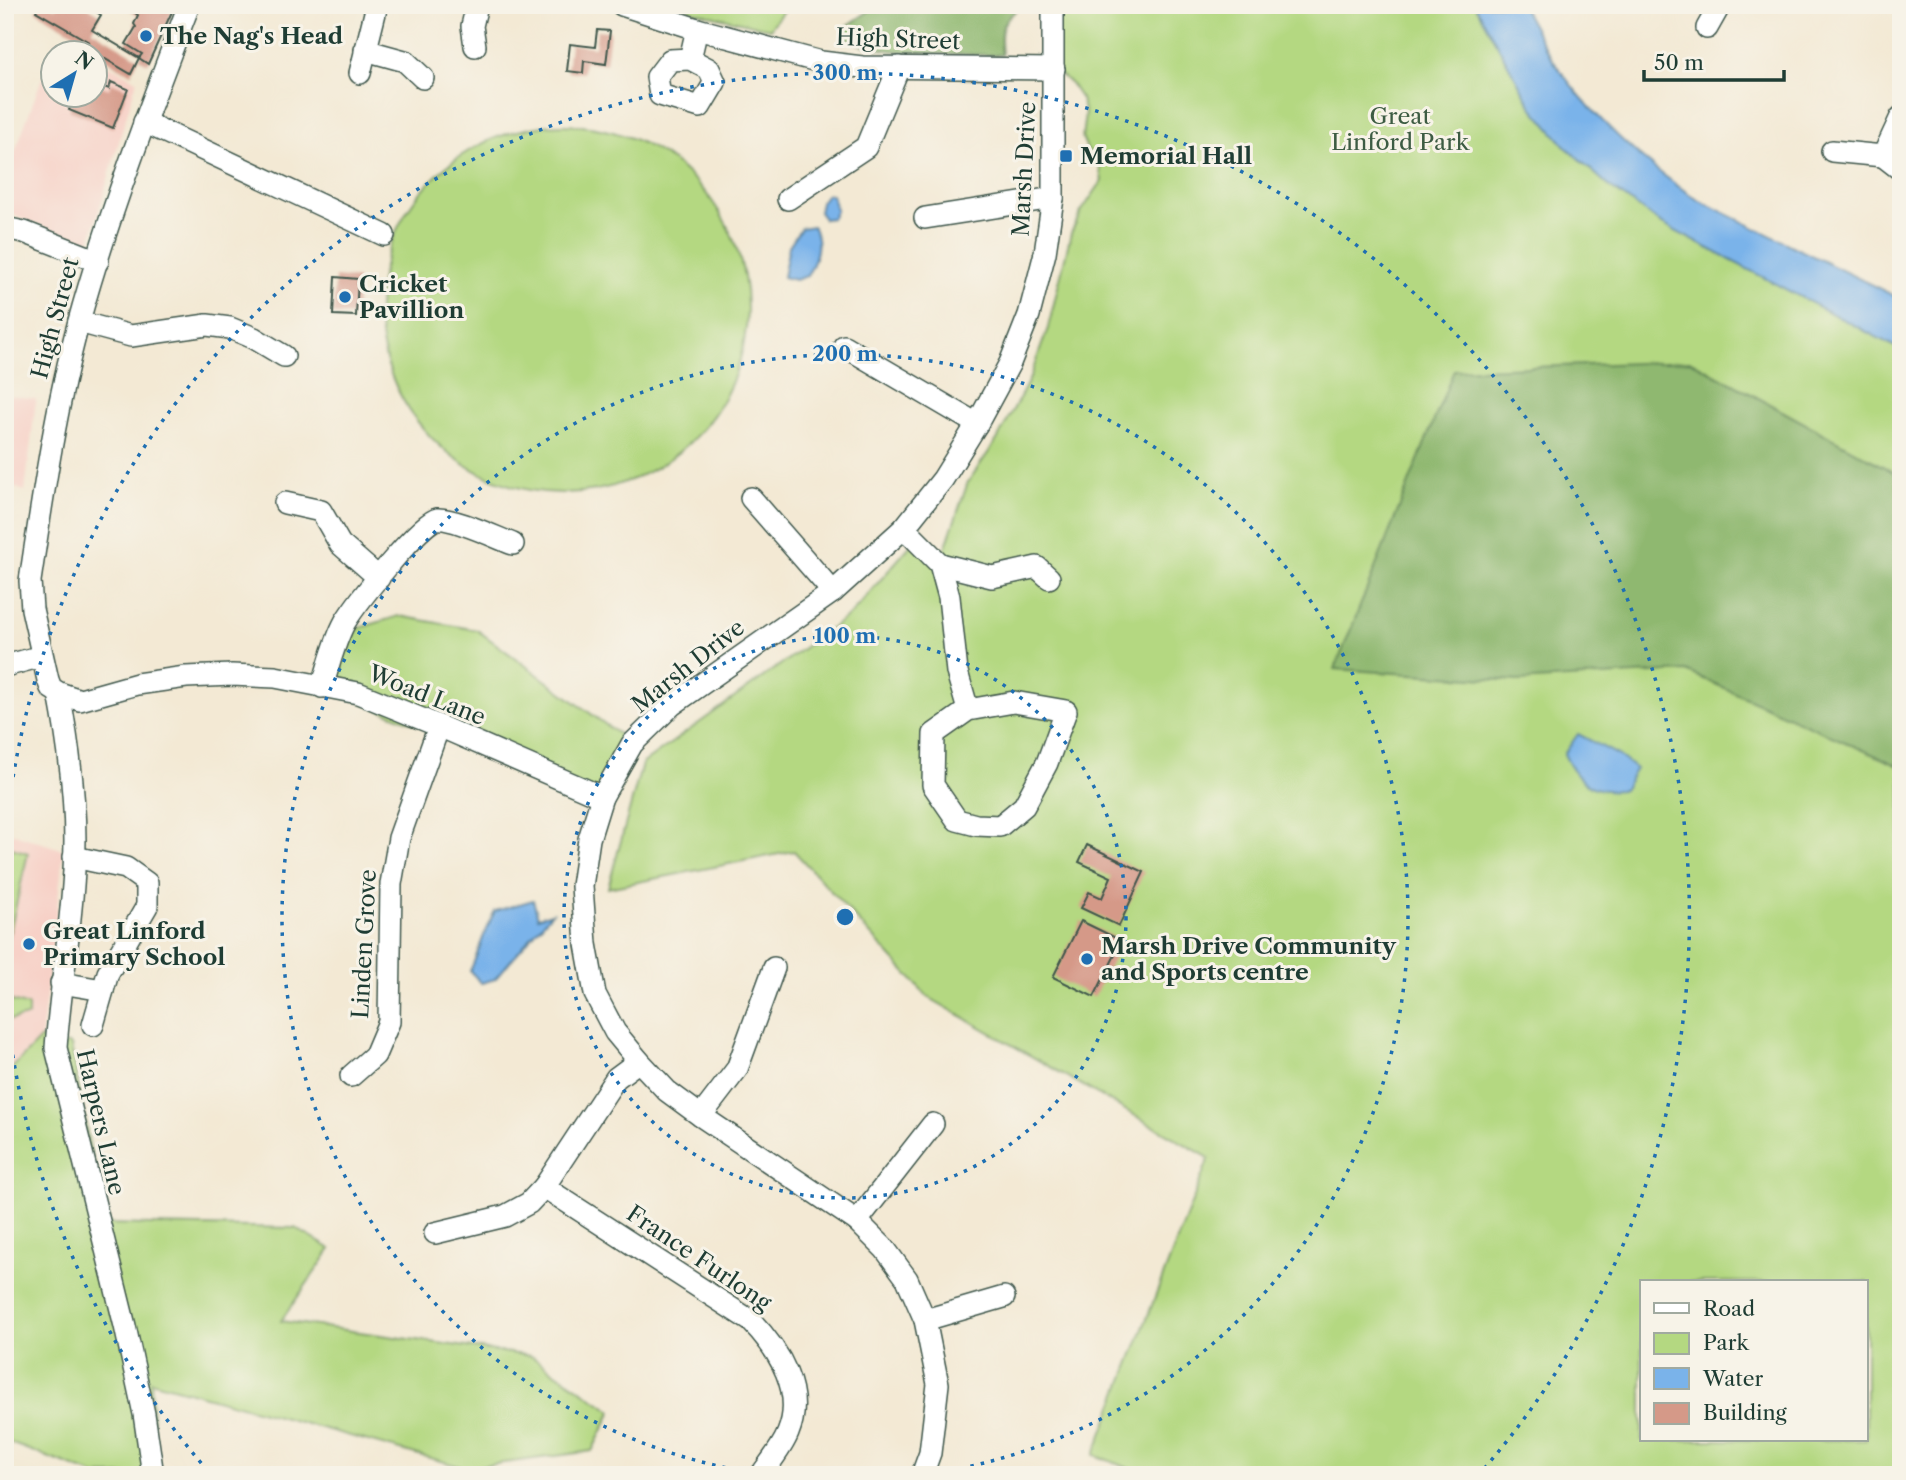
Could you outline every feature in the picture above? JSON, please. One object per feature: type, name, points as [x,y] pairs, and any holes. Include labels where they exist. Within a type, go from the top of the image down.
[{"type":"street","name":"High Street","points":[[59,693],[51,688],[48,680],[32,609],[30,581],[61,398],[79,322],[98,261],[144,122],[189,5]]},
{"type":"street","points":[[360,73],[377,5]]},
{"type":"street","points":[[474,46],[472,26],[477,5]]},
{"type":"street","name":"High Street","points":[[622,5],[697,29],[821,62],[862,67],[1054,69]]},
{"type":"street","name":"Marsh Drive","points":[[922,1475],[930,1453],[938,1384],[925,1320],[907,1279],[885,1249],[857,1221],[667,1091],[615,1032],[595,994],[586,944],[582,886],[589,839],[602,797],[632,744],[672,705],[832,592],[904,528],[943,479],[978,424],[1010,363],[1029,315],[1045,253],[1053,198],[1052,5]]},
{"type":"street","points":[[1707,28],[1720,5]]},
{"type":"street","points":[[690,59],[697,29]]},
{"type":"street","points":[[365,50],[405,61],[423,78]]},
{"type":"street","points":[[788,199],[866,147],[899,67]]},
{"type":"street","points":[[1883,156],[1901,117]]},
{"type":"street","points":[[144,122],[384,235]]},
{"type":"street","points":[[1832,151],[1883,156],[1901,170]]},
{"type":"street","points":[[925,218],[1053,198]]},
{"type":"street","points":[[5,228],[24,232],[98,261]]},
{"type":"street","points":[[79,322],[131,336],[208,325],[230,328],[254,338],[284,356]]},
{"type":"street","points":[[844,346],[978,424]]},
{"type":"street","points":[[751,498],[832,592]]},
{"type":"street","points":[[285,503],[321,511],[340,544],[379,578]]},
{"type":"street","points":[[322,688],[339,634],[346,621],[427,523],[439,519],[461,524],[513,544]]},
{"type":"street","points":[[904,528],[940,564],[949,597],[957,672],[968,710]]},
{"type":"street","points":[[940,564],[992,577],[1037,567],[1049,578]]},
{"type":"street","points":[[5,666],[42,656]]},
{"type":"street","name":"Woad Lane","points":[[59,693],[80,700],[136,684],[186,677],[275,677],[358,693],[602,797]]},
{"type":"street","name":"Harpers Lane","points":[[59,693],[71,753],[74,857],[56,1048],[125,1326],[144,1414],[153,1475]]},
{"type":"street","points":[[1014,702],[1066,711],[1047,763],[1024,806],[1000,826],[976,825],[957,820],[933,785],[934,734],[968,710],[1014,702]]},
{"type":"street","name":"Linden Grove","points":[[351,1076],[374,1055],[389,1022],[391,884],[399,838],[439,726]]},
{"type":"street","points":[[74,857],[126,868],[147,883],[147,906],[108,973],[93,1025]]},
{"type":"street","points":[[701,1116],[737,1069],[774,968]]},
{"type":"street","points":[[61,984],[103,990]]},
{"type":"street","points":[[435,1233],[505,1216],[529,1203],[544,1186],[616,1078],[639,1061]]},
{"type":"street","points":[[857,1221],[933,1124]]},
{"type":"street","name":"France Furlong","points":[[544,1186],[751,1321],[770,1340],[781,1359],[794,1404],[788,1433],[761,1475]]},
{"type":"street","points":[[925,1320],[1004,1297]]},
{"type":"shaded area","points":[[108,66],[137,80],[89,244],[5,212],[5,179],[38,89],[38,108],[108,108]]},
{"type":"shaded area","points":[[5,395],[36,399],[25,491],[5,484]]},
{"type":"shaded area","name":"Great Linford Primary School","points":[[5,831],[64,850],[41,1038],[5,1075]]},
{"type":"green space","points":[[691,5],[787,5],[770,29],[688,10]]},
{"type":"green space","points":[[878,5],[1024,5],[1006,20],[1003,26],[1002,55],[894,51],[856,43],[846,36],[847,26]]},
{"type":"green space","name":"Great Linford Park","points":[[1053,5],[1475,5],[1532,107],[1566,147],[1610,187],[1662,224],[1901,350],[1901,1475],[1147,1475],[1094,1455],[1209,1158],[928,997],[794,851],[608,888],[642,764],[851,614],[915,540],[940,563],[968,482],[997,440],[1029,380],[1048,328],[1071,233],[1081,212],[1102,181],[1098,159],[1087,149],[1082,137],[1085,114],[1081,99],[1070,83],[1054,69]]},
{"type":"green space","points":[[563,125],[599,128],[633,139],[665,156],[693,179],[716,207],[733,239],[744,273],[747,309],[744,345],[733,379],[716,411],[693,439],[665,462],[633,479],[599,490],[563,493],[527,490],[493,479],[461,462],[433,439],[410,411],[393,379],[382,345],[379,309],[382,273],[393,239],[410,207],[433,179],[461,156],[493,139],[527,128]]},
{"type":"green space","points":[[1691,361],[1901,476],[1901,767],[1686,671],[1518,681],[1335,669],[1454,370]]},
{"type":"green space","points":[[399,616],[477,630],[632,744],[602,797],[322,687],[339,634]]},
{"type":"green space","points":[[5,846],[28,853],[5,953]]},
{"type":"green space","points":[[5,996],[28,1006],[28,1016],[5,1021]]},
{"type":"green space","points":[[41,1038],[71,1045],[104,1224],[295,1228],[331,1249],[281,1321],[531,1356],[612,1411],[592,1451],[466,1468],[151,1381],[155,1475],[95,1475],[5,1441],[5,1075]]},
{"type":"water","points":[[1475,5],[1521,5],[1552,59],[1587,105],[1639,156],[1698,200],[1901,299],[1901,350],[1662,224],[1610,187],[1566,147],[1532,107]]},
{"type":"water","points":[[827,194],[832,195],[836,210],[832,218],[824,219],[819,212],[821,202]]},
{"type":"water","points":[[813,226],[817,251],[807,276],[795,280],[783,277],[789,246],[801,228]]},
{"type":"water","points":[[1578,734],[1618,755],[1636,769],[1623,790],[1593,787],[1574,772],[1564,754]]},
{"type":"water","points":[[533,900],[538,917],[552,913],[495,979],[481,983],[470,971],[495,911]]},
{"type":"building","points":[[39,5],[51,5],[55,8],[57,5],[85,5],[101,15],[92,30],[105,38],[82,38],[36,11]]},
{"type":"building","name":"The Nag's Head","points":[[123,5],[175,5],[148,64],[139,58],[142,54],[126,44],[136,27],[134,24],[138,15]]},
{"type":"building","points":[[597,30],[610,31],[606,64],[584,61],[583,73],[567,71],[570,44],[595,47]]},
{"type":"building","points":[[108,40],[139,58],[131,74],[108,60]]},
{"type":"building","points":[[111,82],[128,89],[113,128],[69,110],[108,108]]},
{"type":"building","name":"Cricket Pavillion","points":[[335,277],[358,279],[356,316],[333,315]]},
{"type":"building","name":"Marsh Drive Community and Sports centre","points":[[1087,845],[1144,872],[1119,926],[1081,908],[1089,892],[1102,898],[1111,877],[1079,862]]},
{"type":"building","name":"Marsh Drive Community and Sports centre","points":[[1081,921],[1122,941],[1094,997],[1053,977]]},
{"type":"place","name":"The Nag's Head","points":[[146,36]]},
{"type":"place","name":"Memorial Hall","points":[[1066,156]]},
{"type":"place","name":"Cricket Pavillion","points":[[345,297]]},
{"type":"place","name":"Great Linford Primary School","points":[[29,944]]},
{"type":"place","name":"Marsh Drive Community and Sports centre","points":[[1087,959]]}]
